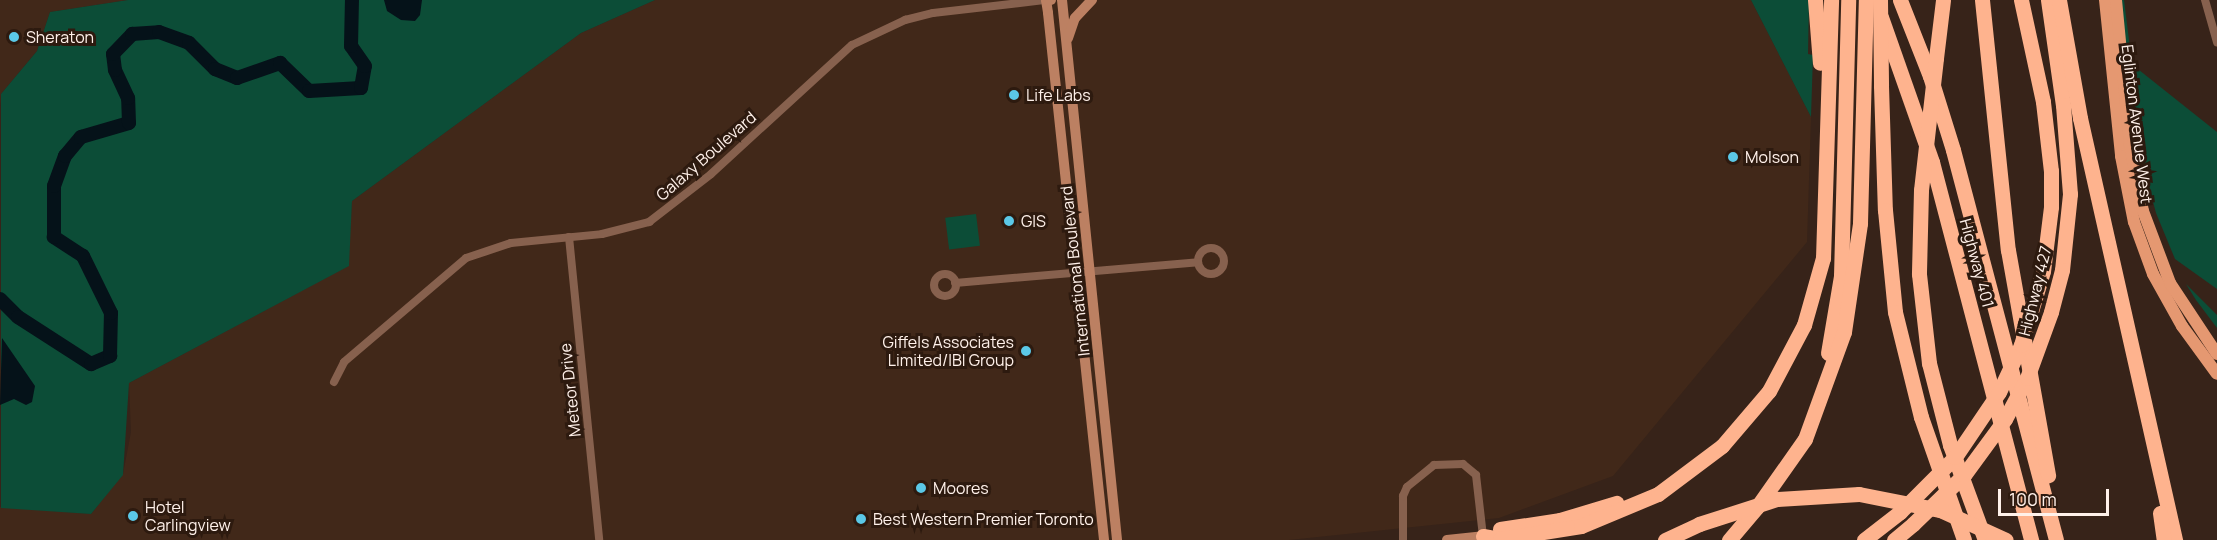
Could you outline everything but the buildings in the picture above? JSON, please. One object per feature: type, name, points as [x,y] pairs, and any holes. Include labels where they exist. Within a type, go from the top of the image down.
[{"type":"highway","points":[[1483,536],[1498,529],[1587,513],[1657,484],[1722,435],[1772,372],[1803,305],[1816,240],[1821,72],[1815,0]]},
{"type":"highway","points":[[1483,536],[1500,539],[1581,526],[1658,494],[1722,446],[1757,408],[1780,375],[1804,325],[1823,258],[1830,0]]},
{"type":"highway","points":[[1729,540],[1804,439],[1818,410],[1836,360],[1851,299],[1860,223],[1866,0]]},
{"type":"highway","name":"Highway 401","points":[[1873,0],[1912,97],[1932,162],[2031,540]]},
{"type":"highway","points":[[1880,0],[1884,210],[1895,312],[1914,392],[1964,540]]},
{"type":"highway","name":"Highway 401","points":[[1900,0],[1930,76],[1953,150],[2057,540]]},
{"type":"highway","points":[[1943,0],[1921,190],[1919,274],[1929,363],[1950,445],[1985,540]]},
{"type":"highway","points":[[1982,0],[2008,250],[2057,540]]},
{"type":"highway","points":[[1864,540],[1900,512],[1955,457],[1999,392],[2027,329],[2043,271],[2051,207],[2051,171],[2043,102],[2021,0]]},
{"type":"highway","name":"Highway 427","points":[[1894,540],[1964,475],[1999,429],[2027,378],[2051,312],[2061,270],[2070,194],[2063,105],[2049,0]]},
{"type":"highway","points":[[2059,0],[2080,118],[2175,540]]},
{"type":"highway","points":[[1782,470],[1821,378],[1839,296],[1848,2]]},
{"type":"highway","points":[[2141,396],[2164,540]]},
{"type":"highway","points":[[1665,540],[1699,525],[1777,499],[1859,494],[1940,510],[2006,540]]},
{"type":"main road","name":"Eglinton Avenue West","points":[[2105,0],[2125,184],[2134,222],[2153,274],[2182,326],[2217,374]]},
{"type":"main road","name":"Eglinton Avenue West","points":[[2116,0],[2130,146],[2143,211],[2170,284],[2217,354]]},
{"type":"street","name":"International Boulevard","points":[[1048,0],[1104,540]]},
{"type":"street","name":"Galaxy Boulevard","points":[[334,382],[344,362],[459,262],[493,247],[602,234],[651,221],[711,174],[841,53],[878,32],[933,13],[1048,0]]},
{"type":"street","name":"International Boulevard","points":[[1062,0],[1117,540]]},
{"type":"street","points":[[1068,44],[1075,18],[1092,0]]},
{"type":"street","points":[[2205,0],[2217,42]]},
{"type":"street","name":"Meteor Drive","points":[[569,237],[599,540]]},
{"type":"street","points":[[955,283],[1198,262]]},
{"type":"street","points":[[1403,540],[1403,496],[1407,487],[1434,465],[1463,464],[1476,475],[1483,536],[1447,540]]},
{"type":"shaded area","points":[[0,0],[128,0],[50,12],[37,51],[1,94],[0,106]]},
{"type":"shaded area","points":[[384,0],[422,0],[420,15],[415,21],[401,20],[387,11]]},
{"type":"shaded area","points":[[655,0],[1751,0],[1811,117],[1807,242],[1613,476],[1499,518],[1289,540],[0,540],[0,507],[91,514],[123,474],[131,432],[129,383],[348,266],[352,201],[581,33]]},
{"type":"shaded area","points":[[2,338],[35,386],[32,402],[26,405],[14,399],[0,405]]},
{"type":"green space","points":[[128,0],[655,0],[581,33],[352,201],[349,266],[129,383],[123,475],[91,514],[1,508],[1,94],[37,51],[50,12]]},
{"type":"green space","points":[[1751,0],[1809,0],[1808,54],[1813,55],[1811,117]]},
{"type":"green space","points":[[2119,0],[2124,0],[2131,56],[2127,66]]},
{"type":"green space","points":[[2134,66],[2217,132],[2217,289],[2175,259],[2156,213],[2144,168],[2133,94]]},
{"type":"green space","points":[[976,214],[980,246],[949,250],[945,218]]},
{"type":"green space","points":[[2186,284],[2217,315],[2217,328],[2196,300]]},
{"type":"waterway","points":[[0,299],[18,317],[91,364],[110,356],[111,313],[83,256],[54,237],[54,186],[65,156],[81,137],[129,123],[128,98],[115,70],[113,54],[132,34],[159,32],[189,43],[215,69],[237,78],[280,63],[309,91],[361,88],[365,66],[351,46],[352,0]]},
{"type":"place","name":"Sheraton","points":[[14,37]]},
{"type":"place","name":"Life Labs","points":[[1014,95]]},
{"type":"place","name":"Molson","points":[[1733,157]]},
{"type":"place","name":"GIS","points":[[1009,221]]},
{"type":"place","name":"Giffels Associates Limited/IBI Group","points":[[1026,351]]},
{"type":"place","name":"Moores","points":[[921,488]]},
{"type":"place","name":"Hotel Carlingview","points":[[133,516]]},
{"type":"place","name":"Best Western Premier Toronto","points":[[861,519]]}]
